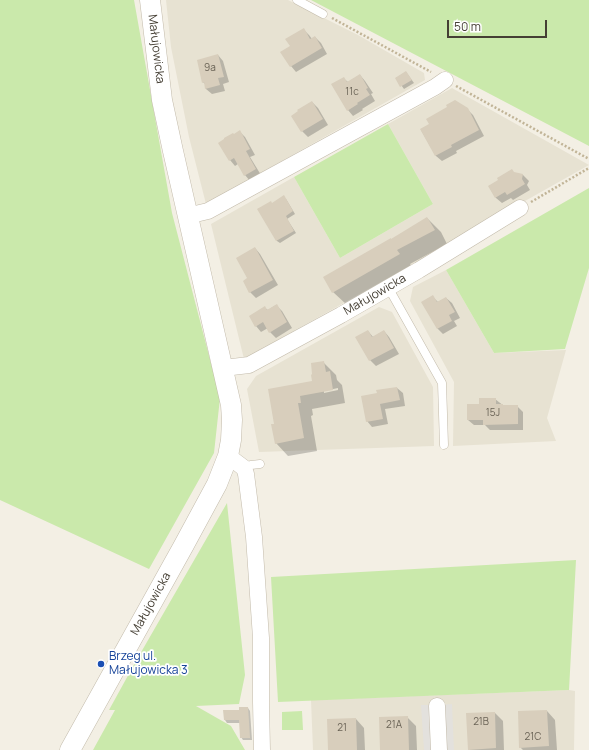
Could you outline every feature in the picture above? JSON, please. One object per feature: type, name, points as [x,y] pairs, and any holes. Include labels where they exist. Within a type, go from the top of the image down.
[{"type":"street","name":"Małujowicka","points":[[70,750],[217,484],[228,456],[231,440],[231,405],[187,216],[162,100],[150,0]]},
{"type":"street","points":[[187,216],[208,211],[435,87],[445,80]]},
{"type":"street","name":"Małujowicka","points":[[223,370],[232,367],[249,365],[341,315],[520,208]]},
{"type":"street","points":[[228,456],[244,468],[246,474],[254,537],[261,638],[260,702],[262,750]]},
{"type":"street","points":[[437,706],[439,750]]},
{"type":"lane","points":[[297,0],[323,14]]},
{"type":"lane","points":[[388,287],[442,383],[444,445]]},
{"type":"lane","points":[[244,468],[250,465],[260,464]]},
{"type":"path","points":[[323,14],[589,159]]},
{"type":"path","points":[[520,208],[589,168]]},
{"type":"shaded area","points":[[166,0],[288,0],[358,35],[424,73],[425,80],[206,204],[189,137],[171,47]]},
{"type":"shaded area","points":[[452,88],[589,165],[244,359],[211,224],[294,177],[340,258],[433,204],[388,124]]},
{"type":"shaded area","points":[[446,270],[494,353],[566,350],[547,418],[556,441],[453,446],[454,382],[410,301],[413,287]]},
{"type":"shaded area","points":[[379,307],[392,312],[433,387],[434,446],[259,452],[247,389],[256,376]]},
{"type":"shaded area","points":[[569,690],[575,691],[574,750],[313,750],[311,700]]},
{"type":"shaded area","points":[[452,704],[454,750],[444,750],[441,705]]},
{"type":"shaded area","points":[[421,705],[431,705],[433,750],[424,750]]},
{"type":"green space","points":[[0,0],[134,0],[172,213],[220,398],[214,453],[149,569],[0,500]]},
{"type":"green space","points":[[311,0],[589,0],[589,146]]},
{"type":"green space","points":[[388,124],[433,204],[340,258],[294,177]]},
{"type":"green space","points":[[589,188],[589,268],[565,349],[494,353],[446,270]]},
{"type":"green space","points":[[227,503],[245,675],[239,704],[196,706],[231,726],[245,750],[93,750],[115,710],[109,710]]},
{"type":"green space","points":[[576,560],[569,690],[278,702],[271,577]]},
{"type":"green space","points":[[302,711],[303,730],[282,730],[282,712]]},
{"type":"building","points":[[304,28],[310,39],[315,36],[322,48],[290,67],[280,52],[290,46],[285,39]]},
{"type":"building","points":[[218,54],[224,77],[218,78],[220,85],[205,89],[204,82],[202,83],[197,60]]},
{"type":"building","points":[[406,71],[412,80],[400,87],[395,78]]},
{"type":"building","points":[[360,74],[368,88],[366,89],[370,95],[347,111],[331,84],[344,77],[347,82]]},
{"type":"building","points":[[455,100],[468,108],[479,130],[451,145],[452,147],[435,156],[420,129],[429,124],[426,119],[447,107],[446,105]]},
{"type":"building","points":[[312,101],[323,119],[301,132],[291,116],[298,111],[297,110]]},
{"type":"building","points":[[240,130],[250,149],[246,151],[256,169],[244,176],[234,158],[229,161],[218,143],[224,138]]},
{"type":"building","points":[[512,169],[514,172],[523,174],[522,179],[525,184],[507,195],[505,192],[495,198],[488,186],[498,180],[497,178]]},
{"type":"building","points":[[284,195],[293,211],[286,216],[294,231],[276,241],[257,209],[271,201],[272,203]]},
{"type":"building","points":[[427,217],[435,230],[397,250],[400,254],[332,293],[323,277]]},
{"type":"building","points":[[255,247],[273,280],[249,293],[243,281],[247,278],[236,258]]},
{"type":"building","points":[[433,295],[437,302],[446,297],[455,312],[449,315],[452,321],[437,329],[421,302]]},
{"type":"building","points":[[277,304],[287,322],[269,333],[263,322],[255,327],[249,316],[265,306],[267,310]]},
{"type":"building","points":[[368,330],[372,337],[384,330],[394,348],[369,361],[355,337]]},
{"type":"building","points":[[324,361],[326,372],[330,371],[333,390],[300,396],[301,403],[298,403],[304,438],[275,444],[271,424],[274,424],[268,389],[312,381],[311,363]]},
{"type":"building","points":[[397,387],[400,400],[380,404],[383,419],[366,422],[361,396],[377,393],[376,390]]},
{"type":"building","points":[[479,398],[496,398],[496,404],[518,405],[518,424],[483,425],[483,420],[467,420],[467,404],[479,404]]},
{"type":"building","points":[[239,707],[248,707],[250,738],[240,738],[239,720],[224,720],[223,710],[239,710]]},
{"type":"building","points":[[547,710],[549,746],[519,748],[518,711]]},
{"type":"building","points":[[495,712],[496,748],[468,750],[466,713]]},
{"type":"building","points":[[408,716],[409,750],[380,750],[379,717]]},
{"type":"building","points":[[356,718],[357,750],[328,750],[327,719]]},
{"type":"place","name":"Brzeg ul. Małujowicka 3","points":[[101,664]]}]
